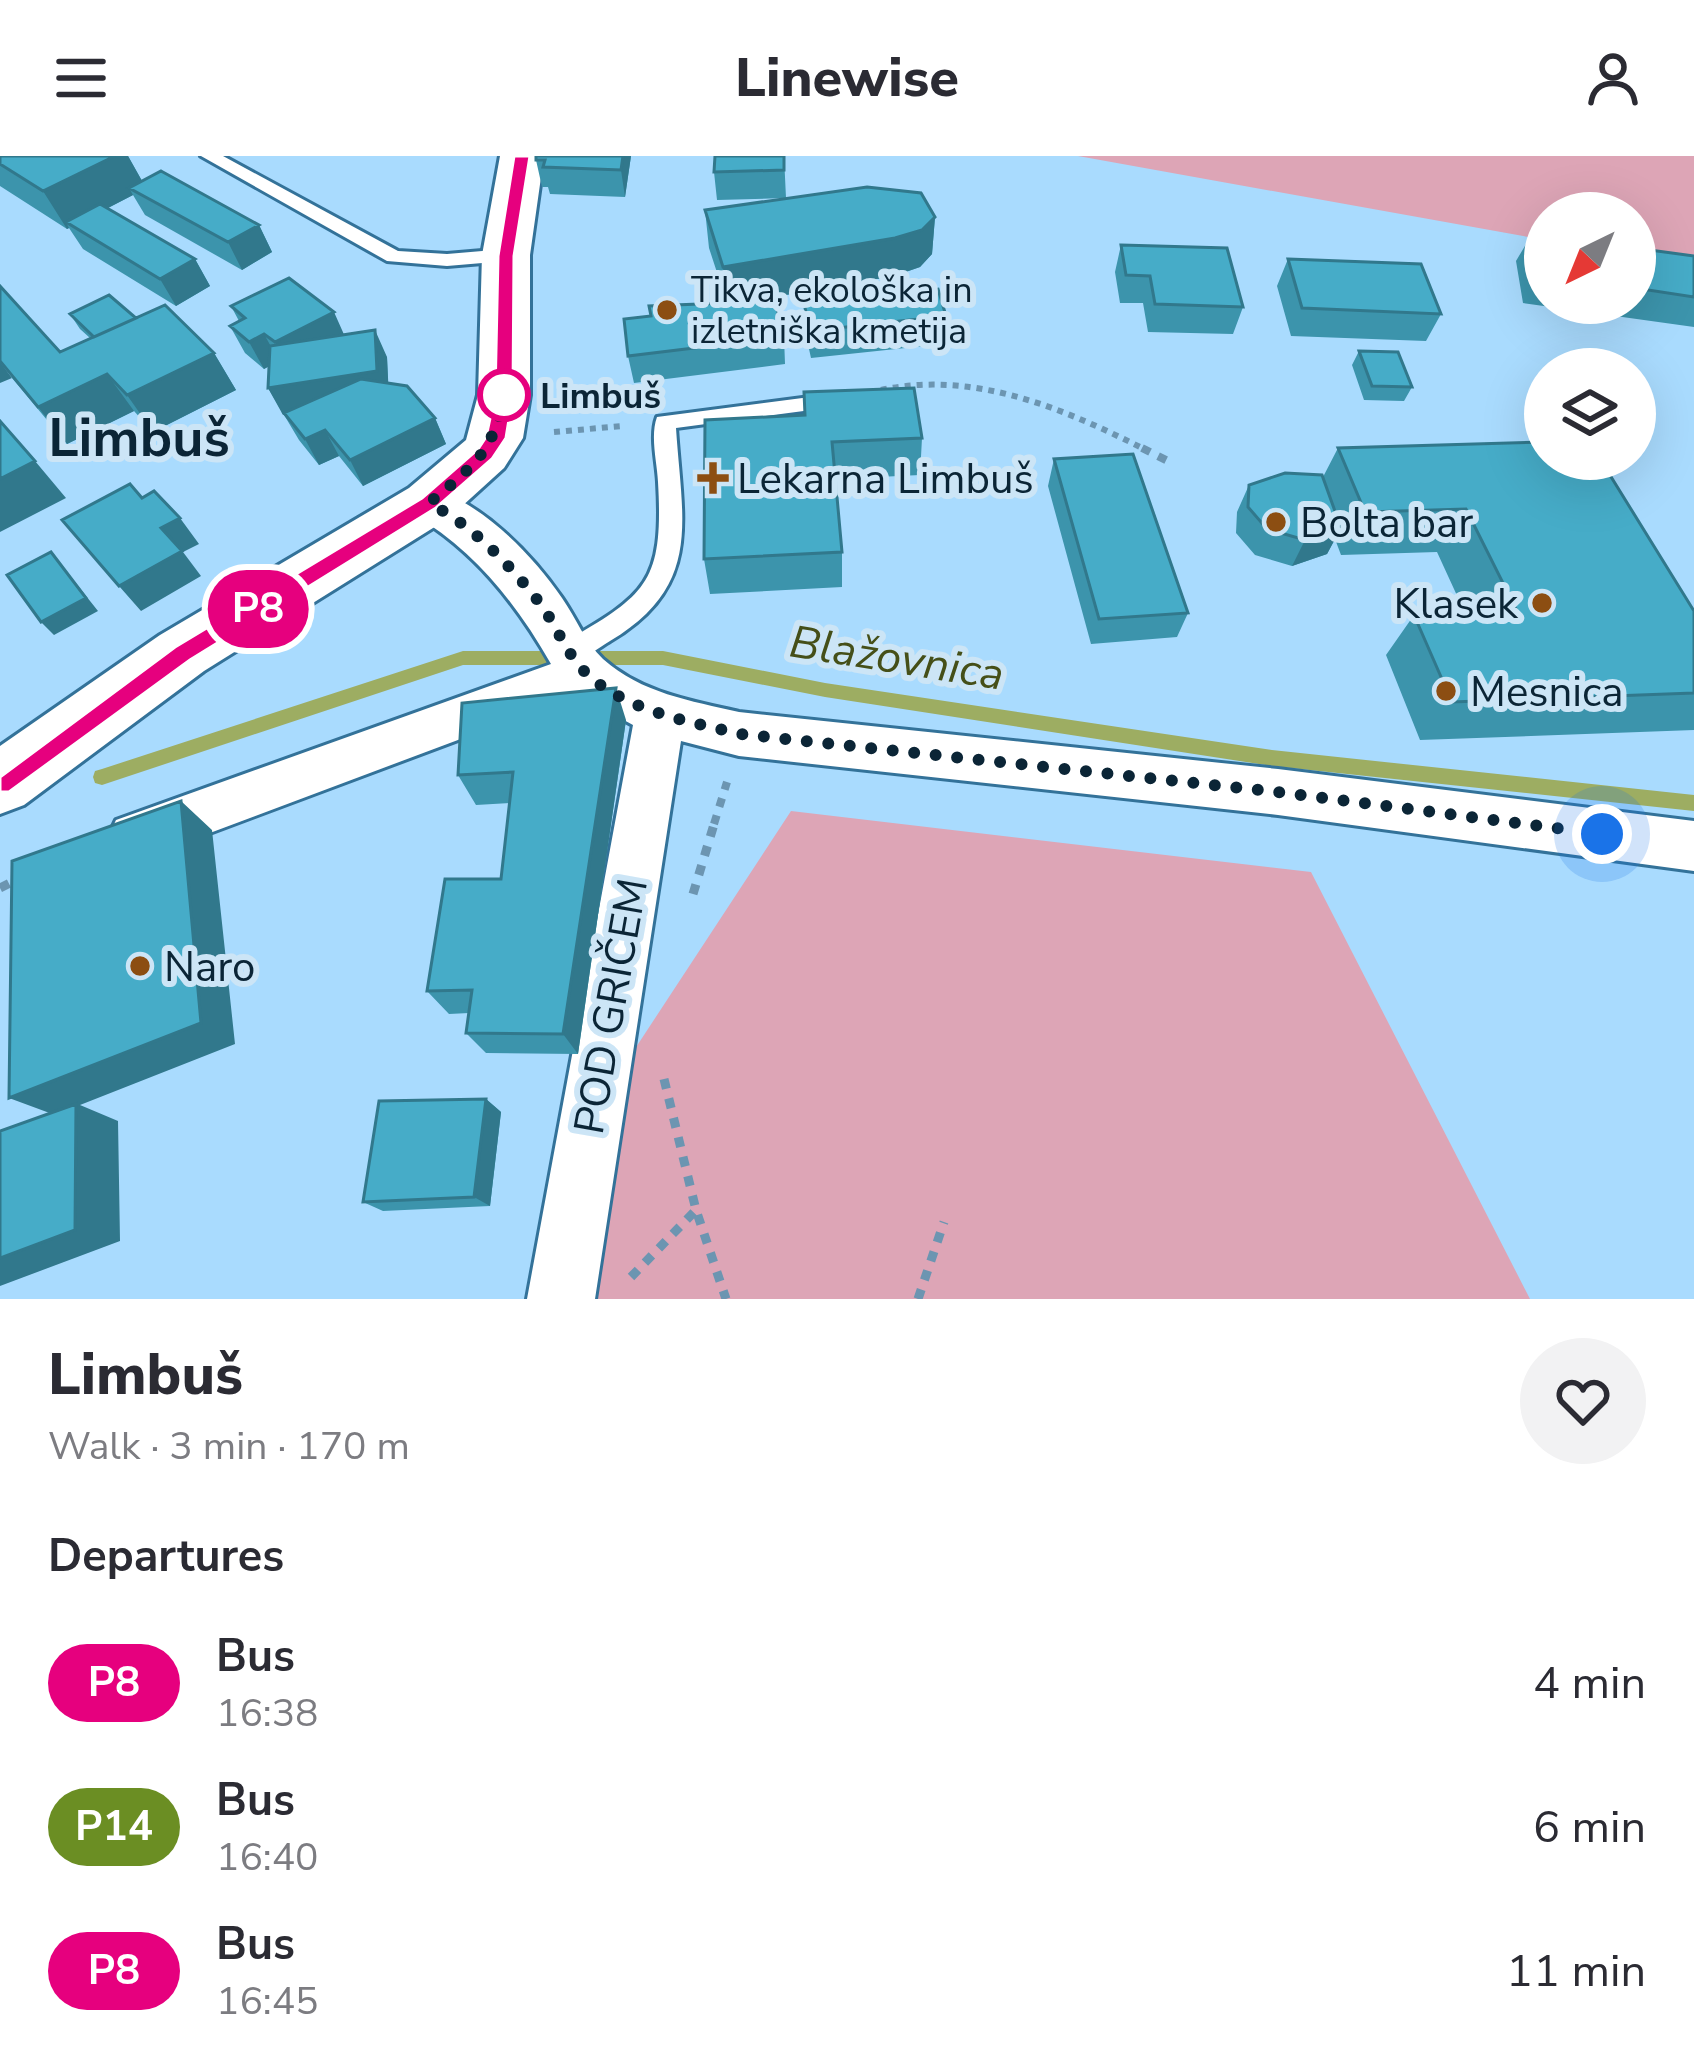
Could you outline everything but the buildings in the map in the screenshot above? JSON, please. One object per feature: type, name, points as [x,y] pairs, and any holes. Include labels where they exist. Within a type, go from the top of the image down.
[{"type":"street","points":[[0,784],[182,653],[429,503],[496,438],[508,350],[506,256],[522,156]]},
{"type":"street","points":[[429,503],[464,521],[607,672],[740,734],[1278,792],[1694,846]]},
{"type":"street","points":[[0,733],[182,653]]},
{"type":"street","points":[[86,855],[607,672]]},
{"type":"street","name":"POD GRIČEM","points":[[561,1299],[607,672]]},
{"type":"lane","points":[[210,156],[394,257],[506,256]]},
{"type":"lane","points":[[607,672],[642,604],[662,581],[670,554],[664,422],[863,397]]},
{"type":"path","points":[[863,397],[898,385],[979,390],[1076,417],[1172,463]]},
{"type":"path","points":[[540,434],[664,422]]},
{"type":"path","points":[[686,911],[740,734]]},
{"type":"path","points":[[0,889],[21,878],[19,859]]},
{"type":"path","points":[[662,1073],[696,1210],[726,1299]]},
{"type":"path","points":[[623,1284],[696,1210]]},
{"type":"path","points":[[918,1299],[944,1222]]},
{"type":"shaded area","points":[[1078,156],[1694,156],[1694,264],[1656,259],[1656,192],[1524,192],[1524,236]]},
{"type":"shaded area","points":[[791,811],[1311,872],[1530,1299],[570,1299],[604,1096]]},
{"type":"waterway","name":"Blažovnica","points":[[102,777],[463,658],[663,658],[825,690],[1272,758],[1694,803]]},
{"type":"bus line","name":"P8","points":[[0,784],[182,653],[429,503],[485,454],[496,438],[504,395],[506,256],[522,156]]},
{"type":"place","name":"Tikva, ekološka in izletniška kmetija","points":[[667,310]]},
{"type":"place","name":"Limbuš","points":[[504,395]]},
{"type":"place","name":"Lekarna Limbuš","points":[[713,478]]},
{"type":"place","name":"Bolta bar","points":[[1276,522]]},
{"type":"place","name":"Klasek","points":[[1542,603]]},
{"type":"place","name":"Mesnica","points":[[1446,691]]},
{"type":"place","name":"Naro","points":[[140,966]]},
{"type":"district","name":"Limbuš","points":[[139,437]]},
{"type":"route","points":[[504,395],[496,438],[485,454],[429,503],[464,521],[494,553],[541,604],[585,672],[613,694],[660,713],[740,734],[1278,792],[1602,834]]}]
